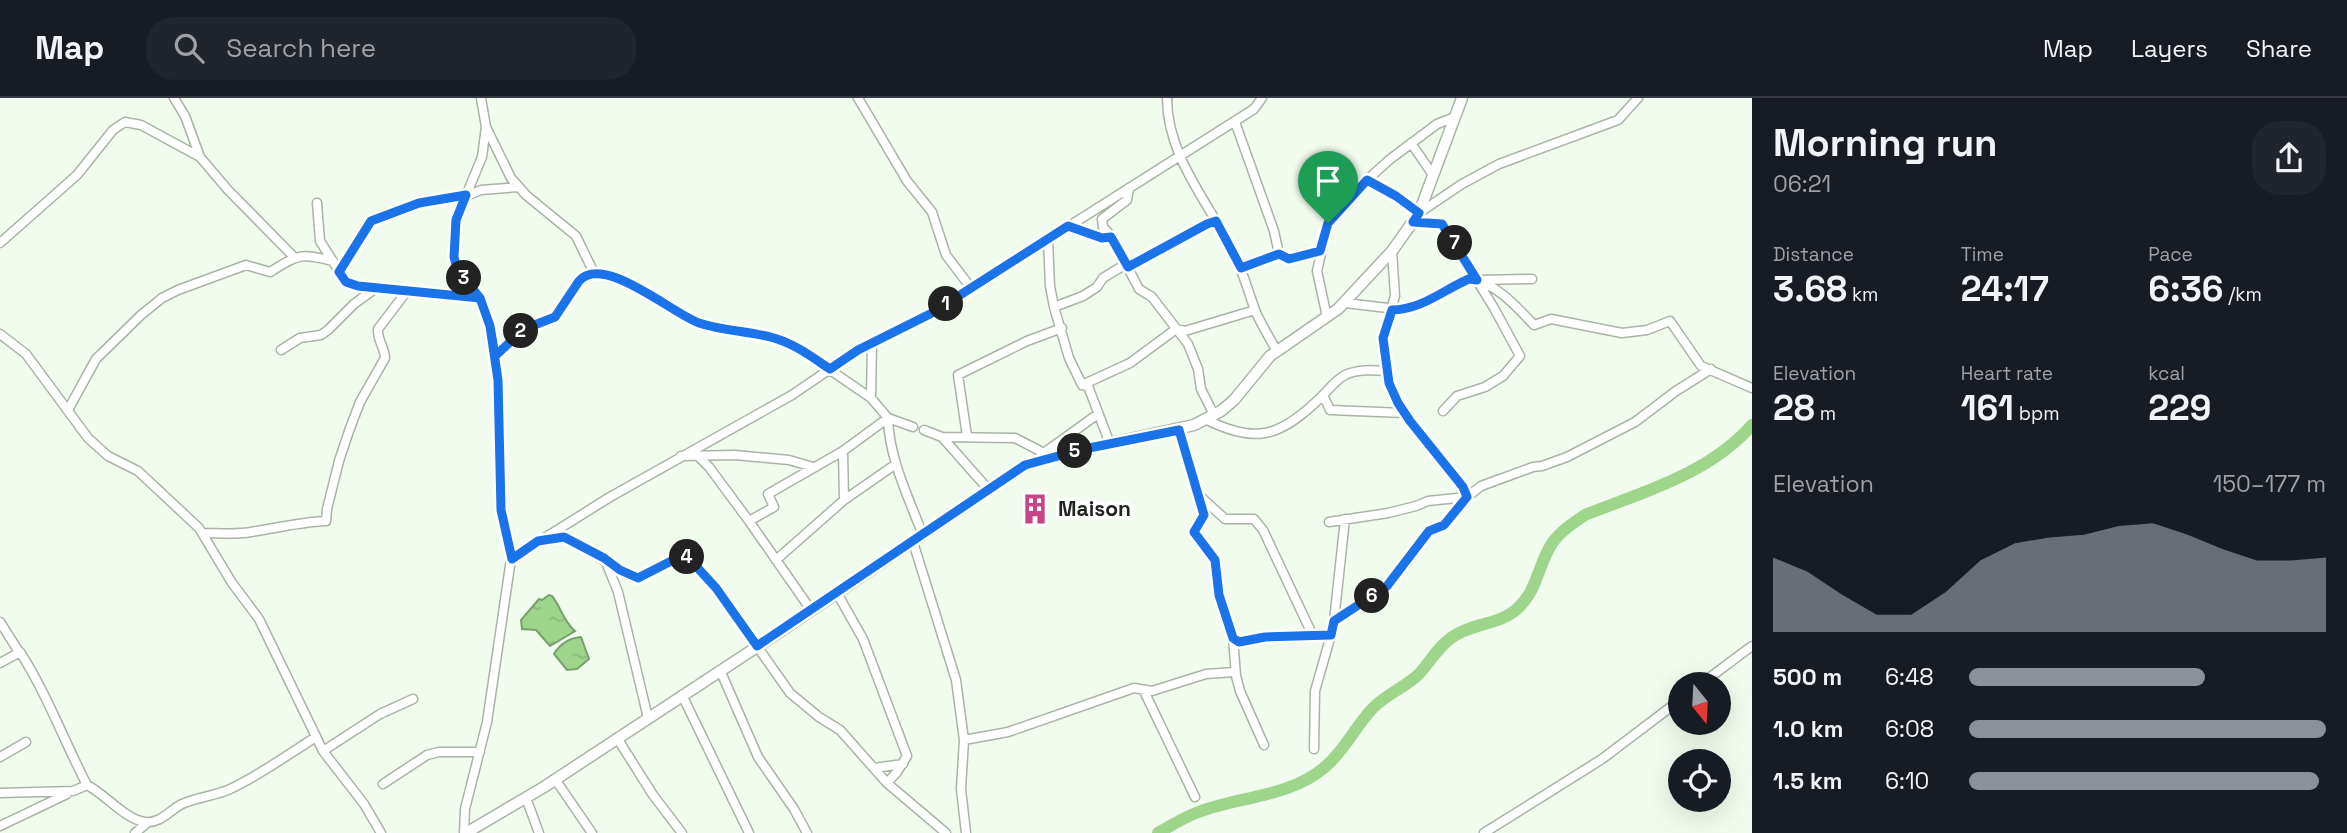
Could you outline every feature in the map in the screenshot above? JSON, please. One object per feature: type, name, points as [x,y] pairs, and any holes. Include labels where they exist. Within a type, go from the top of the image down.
[{"type":"street","points":[[174,98],[185,116],[200,157],[228,190],[294,257]]},
{"type":"street","points":[[481,98],[486,127],[501,161],[518,187],[576,236],[593,272]]},
{"type":"street","points":[[858,98],[907,181],[932,212],[946,255],[971,288]]},
{"type":"street","points":[[1167,98],[1179,156],[1241,268],[1255,310],[1276,350]]},
{"type":"street","points":[[512,559],[681,456],[792,396],[872,343],[932,313],[1235,122],[1254,109],[1262,98]]},
{"type":"street","points":[[1032,462],[1179,430],[1210,418],[1234,400],[1276,350],[1345,303],[1392,251],[1416,217],[1462,98]]},
{"type":"street","points":[[1416,217],[1462,184],[1499,164],[1618,120],[1638,98]]},
{"type":"street","points":[[1327,317],[1317,271],[1328,223],[1367,180],[1412,142],[1437,124],[1455,117]]},
{"type":"street","points":[[0,243],[77,175],[113,130],[125,122],[141,125],[200,157]]},
{"type":"street","points":[[1235,122],[1274,231],[1279,254]]},
{"type":"street","points":[[486,127],[482,157],[456,220],[454,257],[457,269],[480,298],[490,326],[500,416],[501,510],[512,559],[487,722],[465,809],[465,833],[526,798],[757,646],[913,542],[922,533],[1032,462],[1098,414]]},
{"type":"street","points":[[1412,142],[1433,175]]},
{"type":"street","points":[[1367,180],[1396,196],[1416,217],[1442,224],[1520,356],[1503,376],[1485,387],[1457,396],[1443,411]]},
{"type":"street","points":[[339,272],[371,221],[419,203],[490,188],[518,187]]},
{"type":"street","points":[[1129,188],[1127,200],[1102,219],[1103,227],[1139,289],[1152,297],[1188,344],[1210,418],[1233,433],[1259,436],[1304,414],[1346,374],[1366,370],[1387,371]]},
{"type":"street","points":[[317,204],[320,241],[346,282],[358,286],[480,298]]},
{"type":"street","points":[[1054,307],[1083,296],[1097,287],[1103,278],[1216,221]]},
{"type":"street","points":[[1068,226],[1102,238],[1111,237]]},
{"type":"street","points":[[1048,239],[1050,286],[1054,307],[1069,358],[1082,385]]},
{"type":"street","points":[[1241,268],[1279,254],[1289,259],[1320,251]]},
{"type":"street","points":[[1392,251],[1395,284],[1392,310],[1383,338],[1389,383],[1404,413],[1463,487],[1467,497]]},
{"type":"street","points":[[68,410],[96,359],[162,298],[246,265],[270,272],[294,257],[309,255],[332,261]]},
{"type":"street","points":[[495,356],[524,329],[555,317],[583,276],[593,272],[631,284],[697,322],[775,338],[798,348],[871,398],[888,418],[913,427]]},
{"type":"street","points":[[1345,303],[1405,310],[1421,305],[1469,279],[1532,279]]},
{"type":"street","points":[[1477,280],[1494,289],[1534,325],[1551,319],[1622,333],[1647,330],[1670,321],[1701,366],[1752,388]]},
{"type":"street","points":[[281,350],[300,338],[321,335],[354,304],[376,288]]},
{"type":"street","points":[[202,533],[252,532],[326,521],[339,461],[352,421],[385,358],[377,329],[407,291]]},
{"type":"street","points":[[1082,385],[1130,363],[1176,329],[1185,331],[1255,310]]},
{"type":"street","points":[[967,436],[958,375],[1027,341],[1062,328]]},
{"type":"street","points":[[0,334],[26,354],[88,438],[108,456],[138,471],[202,533],[232,583],[260,620],[323,751],[364,804],[381,833]]},
{"type":"street","points":[[871,398],[872,343]]},
{"type":"street","points":[[1334,621],[1387,586],[1429,531],[1444,525],[1480,486],[1567,457],[1635,422],[1711,369]]},
{"type":"street","points":[[1082,385],[1088,386],[1110,444]]},
{"type":"street","points":[[1323,395],[1330,410],[1404,413]]},
{"type":"street","points":[[749,521],[774,507],[768,494],[843,451],[888,418]]},
{"type":"street","points":[[888,418],[888,435],[922,533]]},
{"type":"street","points":[[924,430],[942,437],[1015,438],[1044,453]]},
{"type":"street","points":[[1179,430],[1204,515],[1194,532],[1215,560],[1219,595],[1233,638],[1235,672],[1240,691],[1264,745]]},
{"type":"street","points":[[942,437],[988,489]]},
{"type":"street","points":[[843,451],[844,500]]},
{"type":"street","points":[[681,456],[789,460],[813,467]]},
{"type":"street","points":[[699,457],[749,521],[811,610]]},
{"type":"street","points":[[776,560],[844,500],[897,464]]},
{"type":"street","points":[[1198,495],[1225,519],[1254,519],[1263,530],[1313,636]]},
{"type":"street","points":[[1329,522],[1388,513],[1428,501],[1467,497]]},
{"type":"street","points":[[1314,749],[1315,691],[1334,621],[1345,519]]},
{"type":"street","points":[[538,541],[564,537],[638,578],[685,554],[716,588],[790,693],[819,717],[841,730],[887,783],[946,833]]},
{"type":"street","points":[[913,542],[956,680],[964,740],[961,789],[966,833]]},
{"type":"street","points":[[604,558],[618,592],[648,718]]},
{"type":"street","points":[[836,593],[863,639],[907,756],[887,783]]},
{"type":"street","points":[[0,622],[40,684],[52,715],[87,785],[99,791],[134,820],[147,823]]},
{"type":"street","points":[[1233,638],[1239,642],[1265,637],[1331,635]]},
{"type":"street","points":[[1717,672],[1752,646]]},
{"type":"street","points":[[0,663],[19,652]]},
{"type":"street","points":[[720,670],[758,757],[807,833]]},
{"type":"street","points":[[964,740],[1008,732],[1134,688],[1152,691],[1206,674],[1235,672]]},
{"type":"street","points":[[1144,691],[1195,797]]},
{"type":"street","points":[[682,695],[749,833]]},
{"type":"street","points":[[323,751],[380,715],[412,699]]},
{"type":"street","points":[[1485,833],[1602,759],[1668,709]]},
{"type":"street","points":[[135,833],[147,823],[162,818],[183,804],[226,791],[316,737]]},
{"type":"street","points":[[617,738],[643,780],[682,833]]},
{"type":"street","points":[[0,757],[26,742]]},
{"type":"street","points":[[383,784],[427,755],[439,752],[480,752]]},
{"type":"street","points":[[873,768],[903,764]]},
{"type":"street","points":[[555,779],[592,833]]},
{"type":"street","points":[[0,826],[87,785]]},
{"type":"street","points":[[0,793],[73,792]]},
{"type":"street","points":[[526,798],[539,833]]},
{"type":"water","points":[[549,595],[575,631],[550,646],[536,630],[522,629],[521,620],[539,599]]},
{"type":"water","points":[[581,637],[589,659],[577,669],[567,670],[554,654],[566,642]]},
{"type":"waterway","points":[[1158,833],[1212,807],[1279,791],[1311,777],[1332,760],[1372,709],[1419,674],[1446,642],[1467,629],[1503,618],[1518,608],[1530,593],[1548,550],[1568,527],[1585,515],[1696,469],[1735,442],[1752,425]]},
{"type":"place","name":"Maison","points":[[1035,509]]},
{"type":"route","points":[[1328,223],[1320,251],[1289,259],[1279,254],[1241,268],[1216,221],[1128,267],[1111,237],[1102,238],[1068,226],[932,313],[858,350],[830,369],[798,348],[775,338],[697,322],[631,284],[593,272],[583,276],[570,291],[555,317],[524,329],[495,356],[490,326],[480,298],[358,286],[346,282],[339,272],[371,221],[419,203],[466,195],[456,220],[454,257],[457,269],[480,298],[490,326],[498,380],[501,510],[512,559],[538,541],[564,537],[638,578],[685,554],[692,565],[706,575],[757,646],[1025,465],[1084,449],[1179,430],[1204,515],[1194,532],[1215,560],[1219,595],[1233,638],[1239,642],[1265,637],[1331,635],[1334,621],[1387,586],[1429,531],[1444,525],[1467,497],[1463,487],[1398,403],[1389,383],[1383,338],[1392,310],[1405,310],[1421,305],[1448,288],[1469,279],[1477,280],[1442,224],[1413,222],[1419,213],[1367,180],[1328,223]]}]
